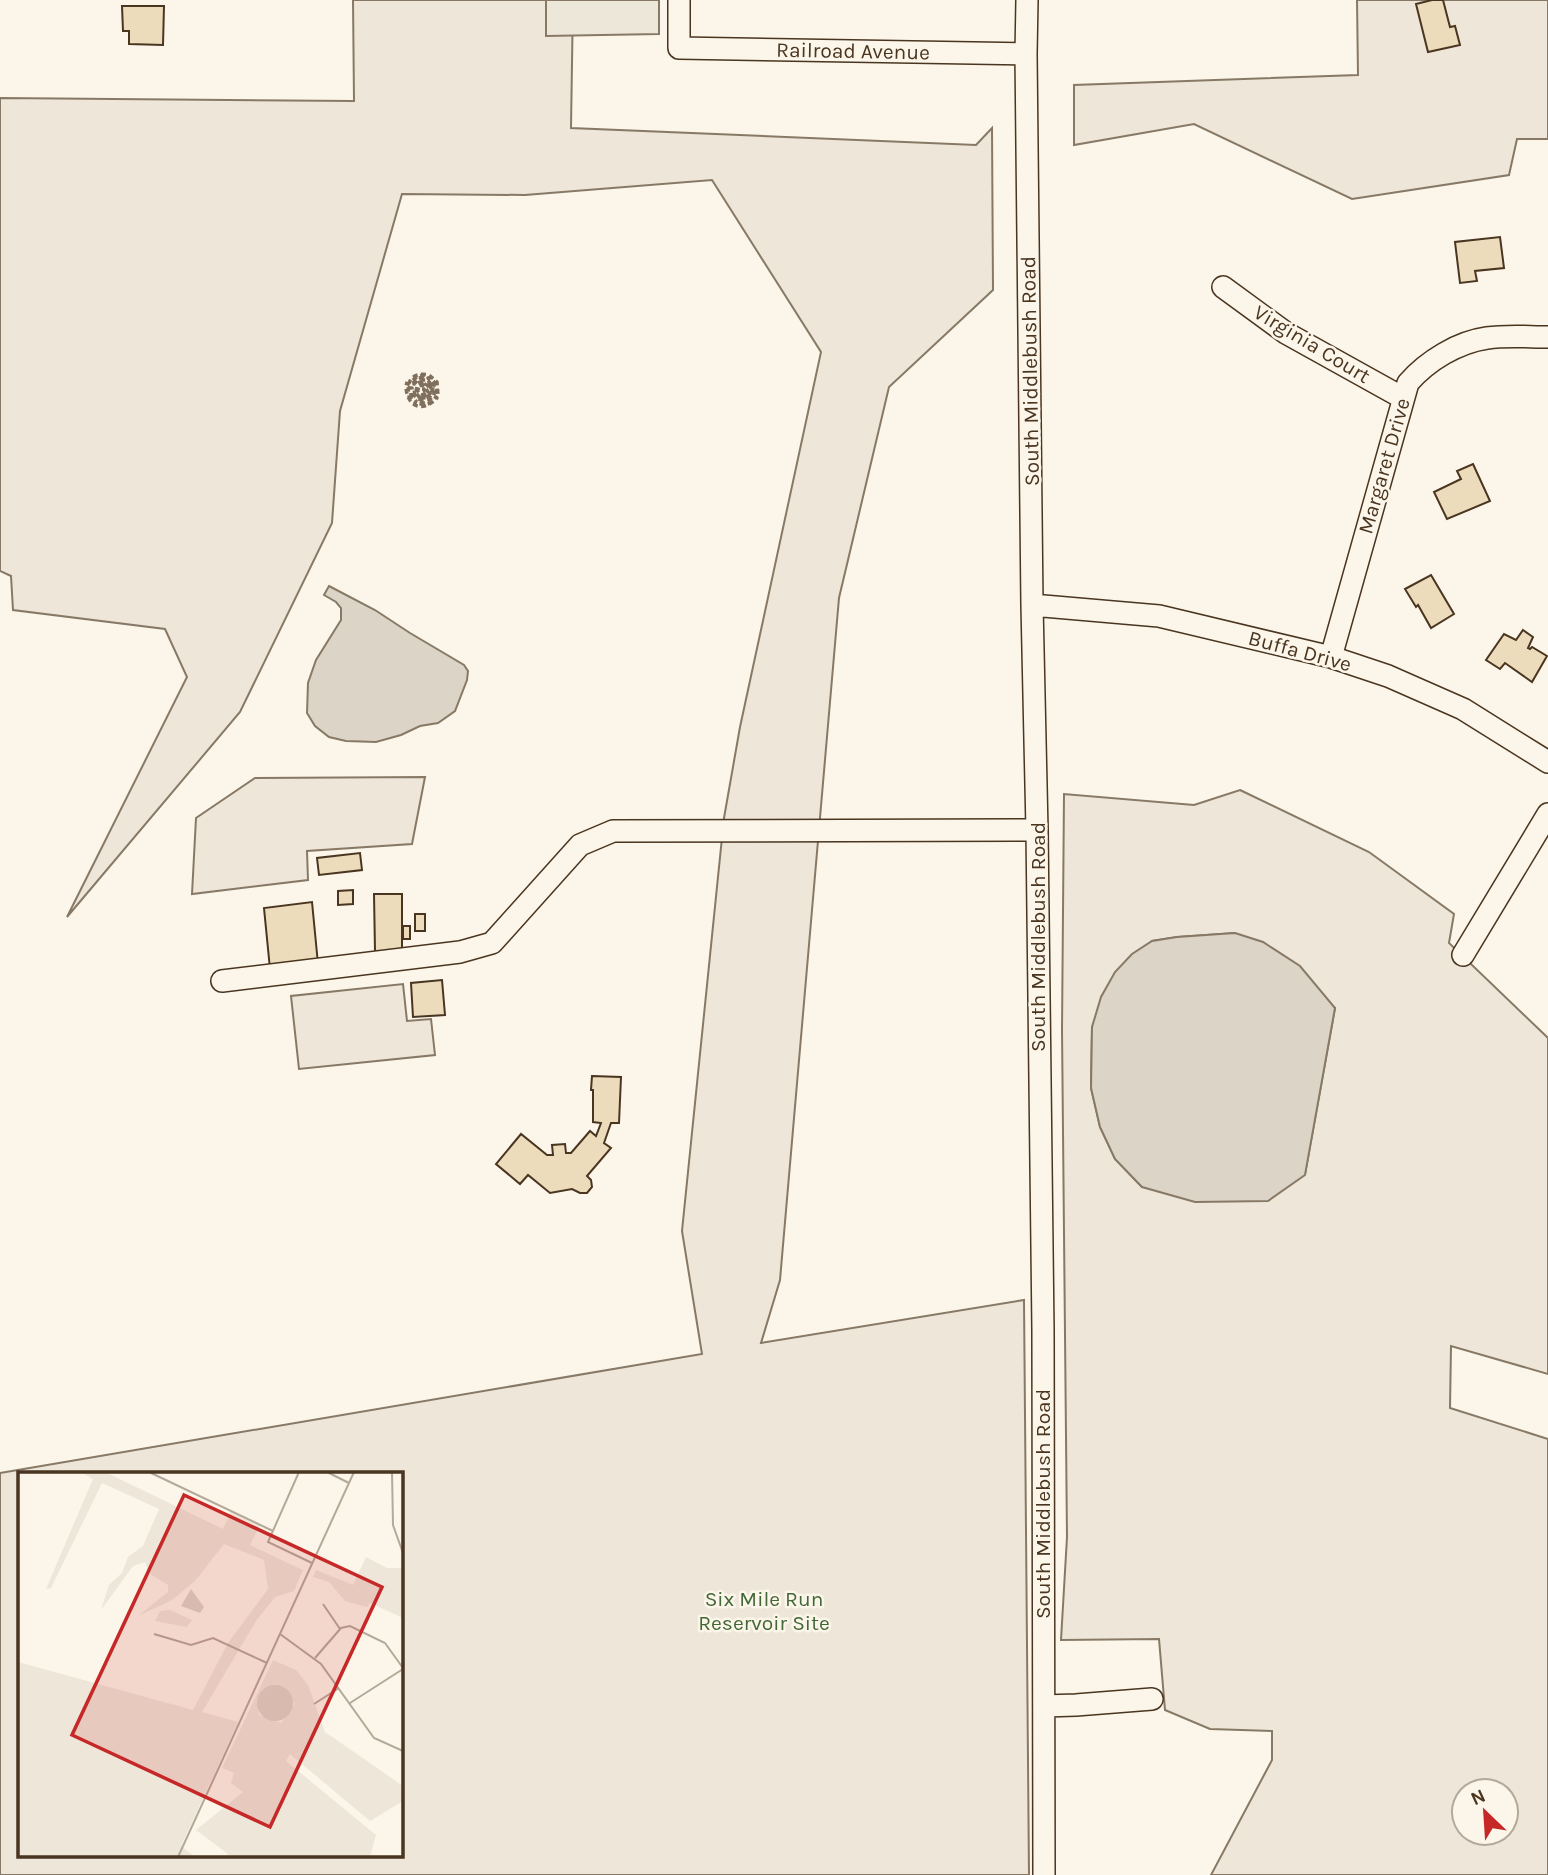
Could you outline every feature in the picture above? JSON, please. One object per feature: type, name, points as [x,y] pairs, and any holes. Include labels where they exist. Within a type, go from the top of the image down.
[{"type":"street","name":"Railroad Avenue","points":[[679,0],[679,48],[1026,54]]},
{"type":"street","name":"South Middlebush Road","points":[[1027,0],[1032,605],[1038,830],[1043,1331],[1044,1875]]},
{"type":"street","name":"Virginia Court","points":[[1223,287],[1286,333],[1403,397]]},
{"type":"street","name":"Margaret Drive","points":[[1331,657],[1408,383],[1419,370],[1461,344],[1488,338],[1548,337]]},
{"type":"street","name":"Buffa Drive","points":[[1032,605],[1159,616],[1331,657],[1388,676],[1463,709],[1548,762]]},
{"type":"street","points":[[1463,955],[1548,814]]},
{"type":"street","points":[[222,981],[460,952],[492,943],[580,845],[613,831],[1038,830]]},
{"type":"street","points":[[1044,1706],[1152,1699]]},
{"type":"path","points":[[405,383],[411,385],[418,378],[426,377],[416,377],[409,383],[417,374],[429,375],[437,382],[438,395],[436,385],[429,377],[434,386],[434,395],[428,402],[418,404],[428,404],[437,398],[429,405],[418,406],[410,401],[406,392],[408,387],[409,396],[415,403],[410,388],[416,398],[421,400],[430,397],[433,393],[433,388],[428,380],[418,380],[414,384],[424,381],[418,386],[426,386],[428,392],[428,383],[432,390],[428,397],[421,398],[428,393],[421,395],[417,390],[419,397],[415,396],[414,388],[421,389]]},
{"type":"green space","name":"Six Mile Run Reservoir Site","points":[[353,0],[573,0],[571,128],[976,145],[992,128],[993,290],[889,387],[839,598],[780,1280],[761,1343],[1024,1300],[1029,1875],[0,1875],[0,1473],[702,1354],[682,1231],[724,818],[740,727],[821,352],[712,180],[525,195],[402,194],[340,411],[332,523],[240,712],[67,917],[187,677],[165,629],[13,610],[11,576],[0,571],[0,98],[354,101]]},
{"type":"green space","points":[[1357,0],[1548,0],[1548,139],[1517,139],[1509,175],[1352,199],[1194,124],[1074,145],[1074,85],[1358,75]]},
{"type":"green space","points":[[425,777],[412,844],[307,851],[308,880],[192,894],[196,818],[255,778]]},
{"type":"green space","points":[[1240,790],[1369,852],[1454,914],[1449,943],[1548,1038],[1548,1374],[1451,1346],[1450,1408],[1548,1439],[1548,1875],[1211,1875],[1272,1760],[1272,1731],[1210,1729],[1165,1710],[1159,1639],[1061,1640],[1067,1537],[1062,1030],[1064,794],[1194,805]],"holes":[[[1235,933],[1335,1008],[1305,1174],[1142,1187],[1115,1159],[1100,1127],[1091,1088],[1092,1027],[1152,941]]]},
{"type":"green space","points":[[403,984],[407,1021],[431,1019],[435,1055],[299,1069],[291,996]]},
{"type":"shaded area","points":[[546,0],[659,0],[659,34],[546,36]]},
{"type":"shaded area","points":[[329,586],[375,610],[464,665],[468,671],[467,680],[455,711],[438,723],[420,726],[376,742],[346,741],[329,737],[315,726],[307,713],[308,683],[316,660],[341,620],[341,608],[324,595]]},
{"type":"shaded area","points":[[1235,933],[1263,942],[1300,966],[1335,1008],[1305,1175],[1268,1201],[1195,1202],[1142,1187],[1115,1159],[1100,1127],[1091,1088],[1092,1027],[1101,997],[1115,972],[1132,954],[1152,941]]},
{"type":"building","points":[[1443,0],[1450,27],[1455,26],[1460,45],[1428,52],[1416,4]]},
{"type":"building","points":[[122,6],[164,6],[163,45],[129,44],[129,31],[123,31]]},
{"type":"building","points":[[1500,237],[1504,268],[1475,271],[1477,281],[1460,283],[1455,242]]},
{"type":"building","points":[[1473,464],[1490,501],[1447,519],[1434,492],[1461,479],[1457,471]]},
{"type":"building","points":[[1431,575],[1454,614],[1431,628],[1405,589]]},
{"type":"building","points":[[1523,630],[1533,637],[1528,648],[1532,647],[1547,656],[1532,682],[1505,663],[1500,669],[1486,660],[1504,634],[1516,640]]},
{"type":"building","points":[[360,853],[362,870],[319,875],[317,858]]},
{"type":"building","points":[[353,890],[353,904],[338,905],[338,891]]},
{"type":"building","points":[[374,894],[402,894],[402,951],[375,951]]},
{"type":"building","points":[[312,902],[318,964],[270,969],[264,908]]},
{"type":"building","points":[[415,914],[425,914],[425,931],[415,931]]},
{"type":"building","points":[[403,926],[410,926],[410,939],[403,939]]},
{"type":"building","points":[[442,980],[445,1015],[413,1017],[411,983]]},
{"type":"building","points":[[592,1076],[621,1077],[619,1123],[611,1123],[604,1143],[611,1148],[587,1176],[592,1187],[587,1193],[572,1189],[550,1193],[528,1175],[520,1184],[496,1164],[521,1134],[547,1155],[553,1155],[552,1145],[565,1144],[566,1153],[571,1153],[590,1131],[596,1136],[601,1123],[593,1122]]}]
